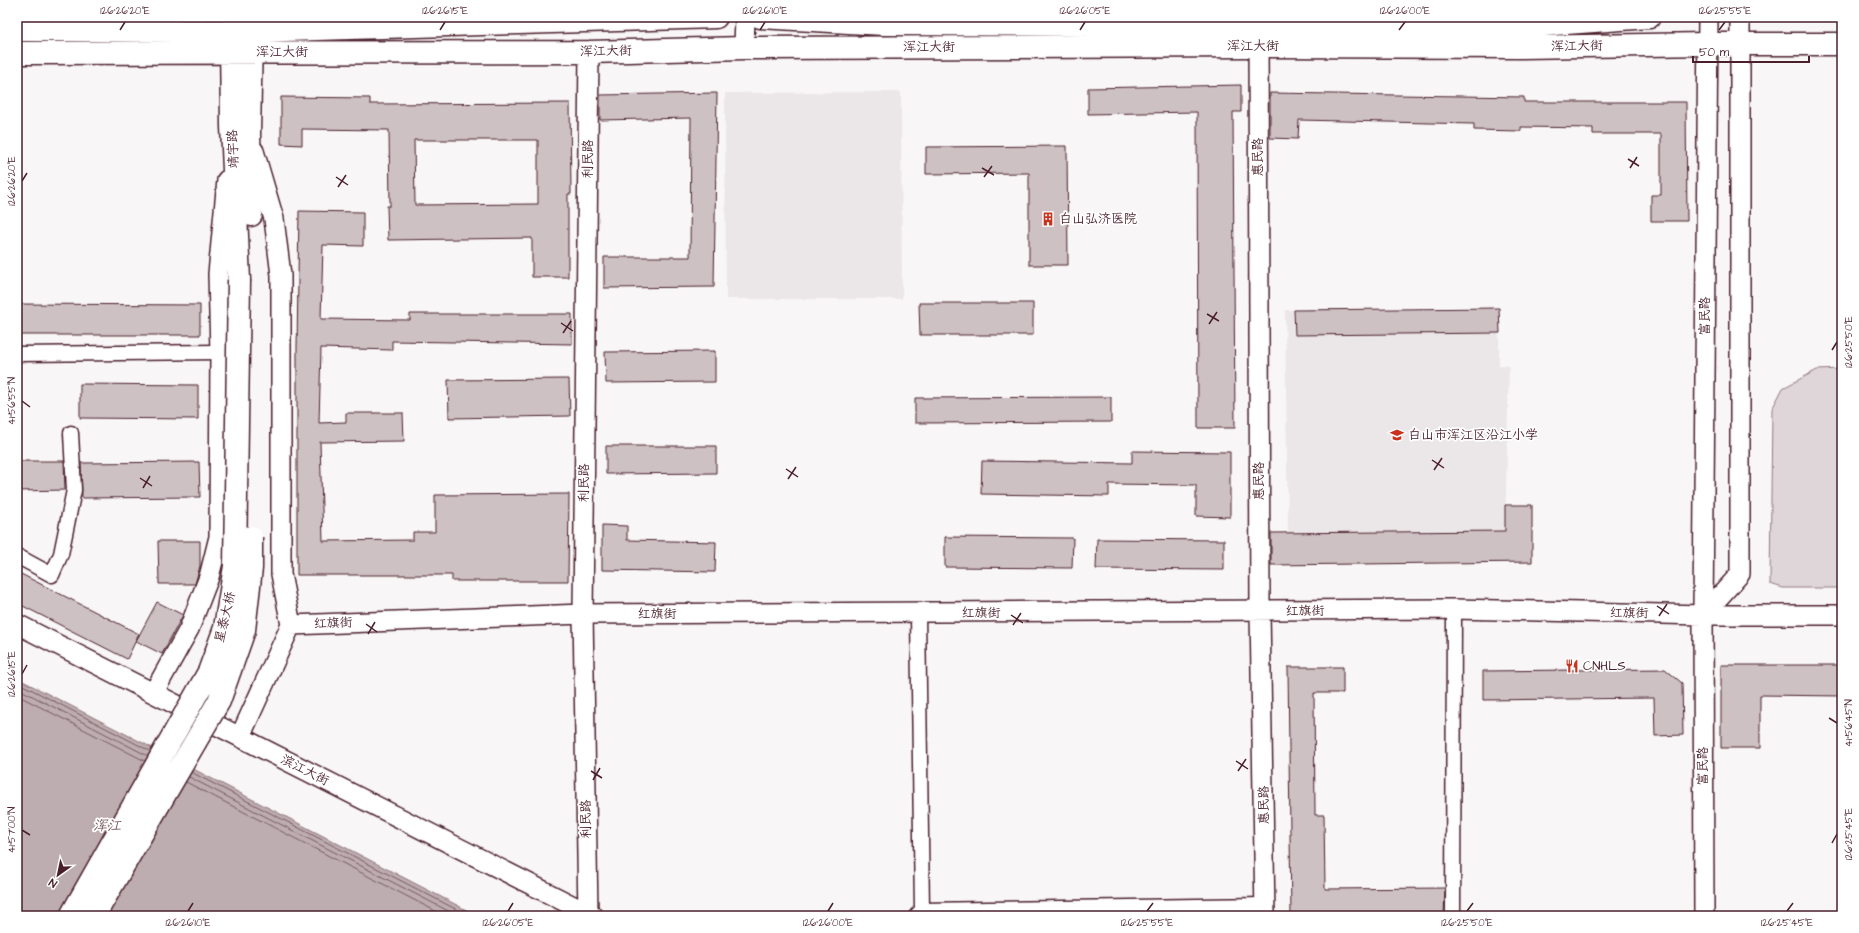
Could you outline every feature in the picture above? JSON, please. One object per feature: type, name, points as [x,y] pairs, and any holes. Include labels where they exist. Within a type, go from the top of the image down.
[{"type":"main road","name":"浑江大街","points":[[17,53],[241,33],[716,17]]},
{"type":"main road","name":"浑江大街","points":[[760,17],[884,21],[1525,22],[1649,17]]},
{"type":"main road","name":"浑江大街","points":[[17,30],[241,33],[589,52],[744,48],[1258,46],[1522,48],[1707,44],[1842,44]]},
{"type":"main road","name":"靖宇路","points":[[241,33],[241,129],[245,279]]},
{"type":"main road","name":"星泰大桥","points":[[70,916],[209,672],[225,628],[235,566],[245,279]]},
{"type":"main road","name":"星泰大桥","points":[[94,916],[219,701],[244,630],[251,568],[245,279]]},
{"type":"street","points":[[744,48],[745,17]]},
{"type":"street","name":"富民路","points":[[1704,916],[1703,615],[1708,17]]},
{"type":"street","points":[[1703,615],[1740,574],[1740,17]]},
{"type":"street","points":[[1233,21],[1258,46]]},
{"type":"street","name":"惠民路","points":[[1258,21],[1260,611],[1265,910]]},
{"type":"street","points":[[1522,48],[1525,22]]},
{"type":"street","name":"利民路","points":[[589,52],[582,614],[590,915]]},
{"type":"street","points":[[154,692],[188,629],[209,577],[219,537],[220,352],[218,274],[241,129]]},
{"type":"street","points":[[240,736],[291,625],[281,574],[281,275],[274,219],[241,129]]},
{"type":"street","points":[[17,354],[220,352]]},
{"type":"street","points":[[17,556],[52,575],[61,554],[74,490],[71,433]]},
{"type":"street","points":[[1453,916],[1454,609]]},
{"type":"street","name":"红旗街","points":[[291,625],[582,614],[1454,609],[1703,615],[1842,615]]},
{"type":"street","points":[[918,613],[919,913],[1265,910]]},
{"type":"street","name":"滨江大街","points":[[17,624],[154,692],[590,915]]},
{"type":"shaded area","points":[[901,92],[902,299],[726,299],[725,93]]},
{"type":"shaded area","name":"白山市浑江区沿江小学","points":[[1499,308],[1499,365],[1509,366],[1505,531],[1288,533],[1285,310]]},
{"type":"shaded area","points":[[1842,369],[1842,588],[1783,588],[1770,584],[1772,409],[1783,388],[1817,370]]},
{"type":"water","name":"浑江","points":[[17,678],[478,916],[17,916]]},
{"type":"building","points":[[1241,85],[1241,112],[1233,112],[1235,428],[1198,428],[1197,112],[1088,114],[1088,88]]},
{"type":"building","points":[[717,93],[714,287],[604,288],[604,257],[690,257],[691,118],[600,120],[600,95]]},
{"type":"building","points":[[1270,93],[1524,97],[1524,102],[1686,102],[1687,221],[1651,221],[1651,195],[1661,195],[1661,134],[1593,134],[1593,128],[1521,127],[1521,131],[1474,130],[1474,124],[1299,120],[1298,139],[1270,138]]},
{"type":"building","points":[[281,97],[370,98],[370,104],[570,103],[571,194],[568,194],[568,277],[532,277],[532,238],[388,240],[387,206],[390,206],[389,130],[302,129],[302,145],[281,144]],"holes":[[[414,140],[538,140],[538,204],[415,205]]]},
{"type":"building","name":"白山弘济医院","points":[[1067,146],[1068,265],[1029,265],[1029,173],[926,174],[926,147]]},
{"type":"building","points":[[299,211],[363,212],[363,246],[323,245],[321,319],[410,320],[410,314],[572,314],[572,344],[392,341],[392,350],[321,348],[319,423],[346,422],[346,413],[403,413],[404,441],[320,442],[323,541],[413,540],[413,532],[435,532],[435,495],[569,494],[568,581],[452,581],[452,575],[297,575],[297,348]]},
{"type":"building","points":[[919,303],[1033,303],[1033,335],[920,335]]},
{"type":"building","points":[[17,304],[200,305],[200,335],[17,335]]},
{"type":"building","points":[[1499,308],[1500,333],[1295,335],[1294,310]]},
{"type":"building","points":[[715,351],[715,382],[606,383],[605,352]]},
{"type":"building","points":[[569,379],[570,416],[449,418],[448,380]]},
{"type":"building","points":[[80,384],[198,385],[198,419],[80,418]]},
{"type":"building","points":[[1111,397],[1111,422],[915,423],[915,398]]},
{"type":"building","points":[[606,446],[716,446],[716,473],[606,474]]},
{"type":"building","points":[[1132,451],[1230,452],[1230,517],[1196,516],[1196,485],[1109,484],[1109,496],[981,494],[982,461],[1132,463]]},
{"type":"building","points":[[17,461],[64,461],[65,490],[17,491]]},
{"type":"building","points":[[199,462],[200,497],[82,498],[81,463]]},
{"type":"building","points":[[1505,505],[1532,505],[1532,562],[1271,565],[1271,533],[1505,531]]},
{"type":"building","points":[[602,525],[627,526],[627,540],[716,542],[715,572],[602,570]]},
{"type":"building","points":[[945,537],[1073,538],[1072,568],[945,567]]},
{"type":"building","points":[[1097,539],[1224,540],[1224,570],[1096,569]]},
{"type":"building","points":[[158,541],[200,541],[200,566],[195,584],[159,584]]},
{"type":"building","points":[[17,572],[139,634],[127,659],[17,603]]},
{"type":"building","points":[[157,602],[183,615],[162,654],[136,641]]},
{"type":"building","points":[[1721,665],[1842,665],[1842,696],[1760,695],[1760,748],[1721,748]]},
{"type":"building","points":[[1288,667],[1343,667],[1343,693],[1314,693],[1315,815],[1324,815],[1325,889],[1445,888],[1444,916],[1291,916]]},
{"type":"building","points":[[1665,669],[1682,683],[1683,735],[1655,736],[1654,698],[1483,700],[1483,671]]},
{"type":"place","name":"白山弘济医院","points":[[1048,219]]},
{"type":"place","name":"白山市浑江区沿江小学","points":[[1397,435]]},
{"type":"place","name":"CNHLS","points":[[1572,666]]}]
